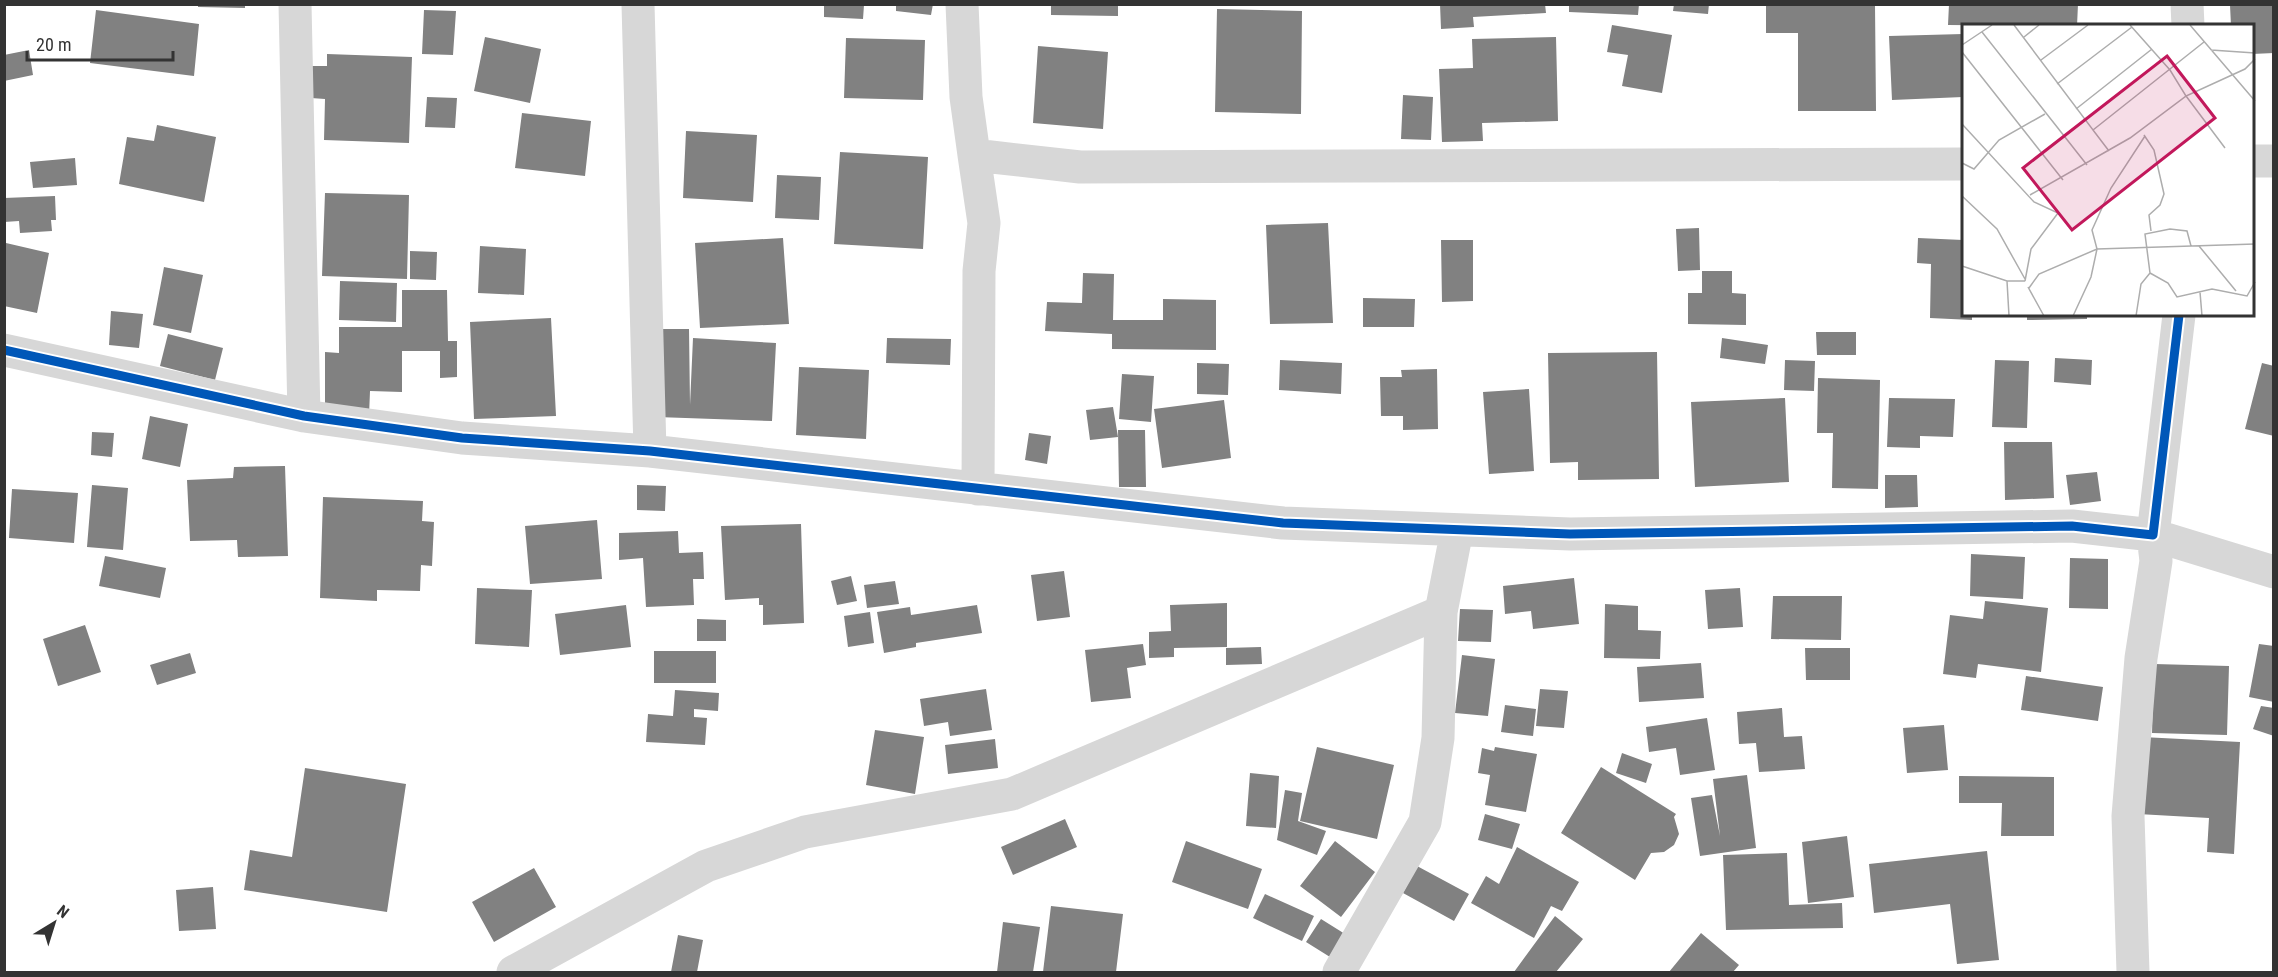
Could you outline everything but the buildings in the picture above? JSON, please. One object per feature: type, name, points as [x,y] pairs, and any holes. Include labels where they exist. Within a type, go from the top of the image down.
[{"type":"street","points":[[295,4],[304,416]]},
{"type":"street","points":[[638,4],[650,451]]},
{"type":"street","points":[[962,4],[966,98],[984,223],[979,271],[978,489]]},
{"type":"street","points":[[2187,4],[2188,24]]},
{"type":"street","points":[[974,155],[1080,167],[1962,164]]},
{"type":"street","points":[[2254,161],[2274,161]]},
{"type":"street","points":[[2133,972],[2128,816],[2141,658],[2156,561],[2153,535],[2179,316]]},
{"type":"street","points":[[4,350],[304,416],[462,438],[650,451],[1283,523],[1570,534],[2073,526],[2153,535],[2274,572]]},
{"type":"street","points":[[1339,972],[1425,822],[1438,738],[1441,612],[1457,530]]},
{"type":"street","points":[[513,972],[706,866],[805,832],[1012,794],[1441,612]]},
{"type":"cycle path","points":[[4,350],[304,416],[462,438],[650,451],[1283,523],[1570,534],[2072,526],[2153,535],[2179,316]]}]
